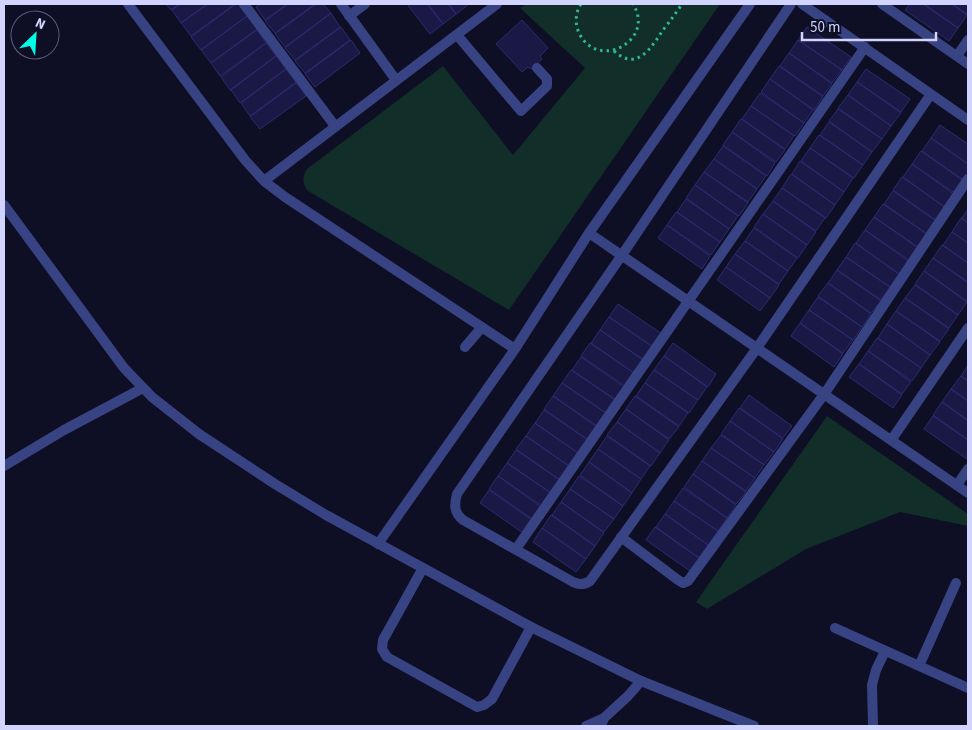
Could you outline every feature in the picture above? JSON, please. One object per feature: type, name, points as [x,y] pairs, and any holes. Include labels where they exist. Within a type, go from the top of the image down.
[{"type":"street","points":[[128,4],[245,160],[264,181],[285,197],[515,349]]},
{"type":"street","points":[[244,4],[335,126]]},
{"type":"street","points":[[341,4],[396,80]]},
{"type":"street","points":[[350,16],[365,4]]},
{"type":"street","points":[[264,181],[497,4]]},
{"type":"street","points":[[378,544],[515,349],[589,233],[750,4]]},
{"type":"street","points":[[792,4],[622,255],[456,494],[455,502],[458,516],[573,582],[585,584],[595,575],[757,348],[931,94]]},
{"type":"street","points":[[802,4],[968,120]]},
{"type":"street","points":[[889,6],[968,64]]},
{"type":"street","points":[[457,35],[521,111],[547,86],[547,79],[537,68]]},
{"type":"street","points":[[958,56],[968,40]]},
{"type":"street","points":[[516,549],[865,47]]},
{"type":"street","points":[[621,537],[678,580],[683,583],[688,581],[825,393],[968,179]]},
{"type":"street","points":[[4,205],[114,356],[143,388],[171,413],[236,459],[326,515],[531,627],[641,681],[754,726]]},
{"type":"street","points":[[589,233],[825,393],[968,493]]},
{"type":"street","points":[[465,347],[482,327]]},
{"type":"street","points":[[892,439],[968,328]]},
{"type":"street","points":[[4,466],[64,430],[143,388]]},
{"type":"street","points":[[957,485],[968,469]]},
{"type":"street","points":[[423,568],[383,640],[382,649],[387,657],[477,707],[484,706],[492,699],[531,627]]},
{"type":"street","points":[[919,666],[956,583]]},
{"type":"street","points":[[835,628],[968,688]]},
{"type":"street","points":[[873,726],[872,685],[884,651]]},
{"type":"street","points":[[586,726],[602,722],[641,681]]},
{"type":"path","points":[[581,4],[576,22],[581,36],[592,47],[607,51],[614,51],[628,43],[637,31],[638,15],[633,4]]},
{"type":"path","points":[[614,51],[624,57],[636,58],[642,56],[651,48],[682,4]]},
{"type":"green space","points":[[526,4],[720,4],[509,310],[308,191],[303,180],[307,169],[443,66],[513,155],[585,68],[520,8]]},
{"type":"green space","points":[[827,416],[968,514],[968,526],[900,512],[806,549],[707,609],[696,602]]},
{"type":"building","points":[[166,4],[179,4],[171,10]]},
{"type":"building","points":[[180,4],[207,4],[181,23],[172,10]]},
{"type":"building","points":[[208,4],[235,4],[191,36],[181,23]]},
{"type":"building","points":[[236,4],[247,16],[201,50],[191,37]]},
{"type":"building","points":[[260,4],[287,4],[265,20],[256,7]]},
{"type":"building","points":[[288,4],[315,4],[275,33],[265,21]]},
{"type":"building","points":[[316,4],[323,4],[331,13],[285,47],[275,34]]},
{"type":"building","points":[[407,4],[427,4],[443,24],[430,34]]},
{"type":"building","points":[[428,4],[448,4],[456,14],[443,24]]},
{"type":"building","points":[[449,4],[469,4],[456,14]]},
{"type":"building","points":[[910,4],[923,4],[958,28],[949,41],[905,10]]},
{"type":"building","points":[[924,4],[952,4],[967,15],[958,28]]},
{"type":"building","points":[[952,4],[968,4],[968,13],[967,14]]},
{"type":"building","points":[[331,13],[340,27],[295,60],[285,48]]},
{"type":"building","points":[[247,16],[257,29],[211,63],[201,50]]},
{"type":"building","points":[[522,20],[548,48],[540,56],[542,59],[531,69],[528,67],[522,72],[496,44]]},
{"type":"building","points":[[341,27],[350,40],[305,73],[295,61]]},
{"type":"building","points":[[807,27],[851,57],[842,70],[798,40]]},
{"type":"building","points":[[257,30],[266,43],[220,76],[211,63]]},
{"type":"building","points":[[351,40],[360,53],[315,87],[305,74]]},
{"type":"building","points":[[798,40],[842,70],[832,83],[789,53]]},
{"type":"building","points":[[266,43],[276,56],[230,90],[221,77]]},
{"type":"building","points":[[789,53],[832,84],[823,96],[780,66]]},
{"type":"building","points":[[276,56],[286,69],[240,103],[231,90]]},
{"type":"building","points":[[779,66],[823,97],[814,110],[770,79]]},
{"type":"building","points":[[286,69],[296,82],[250,116],[241,103]]},
{"type":"building","points":[[866,69],[910,99],[901,112],[857,82]]},
{"type":"building","points":[[770,79],[813,110],[804,123],[761,92]]},
{"type":"building","points":[[857,82],[901,113],[891,126],[848,95]]},
{"type":"building","points":[[296,83],[306,96],[260,129],[250,117]]},
{"type":"building","points":[[760,93],[804,123],[795,136],[751,106]]},
{"type":"building","points":[[848,95],[891,126],[882,139],[838,108]]},
{"type":"building","points":[[751,106],[794,136],[785,149],[742,119]]},
{"type":"building","points":[[838,109],[882,139],[872,152],[829,121]]},
{"type":"building","points":[[741,119],[785,150],[776,162],[732,132]]},
{"type":"building","points":[[829,122],[872,152],[863,165],[820,135]]},
{"type":"building","points":[[940,125],[968,144],[968,164],[931,138]]},
{"type":"building","points":[[732,132],[775,163],[767,176],[723,145]]},
{"type":"building","points":[[819,135],[863,165],[854,178],[810,148]]},
{"type":"building","points":[[931,138],[968,164],[968,177],[965,181],[922,151]]},
{"type":"building","points":[[723,146],[766,176],[757,189],[714,159]]},
{"type":"building","points":[[810,148],[853,178],[844,192],[801,161]]},
{"type":"building","points":[[921,151],[965,182],[956,194],[912,164]]},
{"type":"building","points":[[714,159],[757,189],[748,202],[704,172]]},
{"type":"building","points":[[800,161],[844,192],[835,205],[792,174]]},
{"type":"building","points":[[912,164],[955,195],[946,208],[903,177]]},
{"type":"building","points":[[704,172],[748,203],[739,216],[695,185]]},
{"type":"building","points":[[791,174],[835,205],[826,218],[782,188]]},
{"type":"building","points":[[902,177],[946,208],[937,221],[893,190]]},
{"type":"building","points":[[695,185],[738,216],[729,229],[686,198]]},
{"type":"building","points":[[782,188],[825,218],[816,231],[773,201]]},
{"type":"building","points":[[893,191],[936,221],[927,234],[884,204]]},
{"type":"building","points":[[686,199],[729,229],[720,242],[677,212]]},
{"type":"building","points":[[773,201],[816,232],[807,245],[763,214]]},
{"type":"building","points":[[883,204],[927,234],[918,247],[874,217]]},
{"type":"building","points":[[968,209],[968,223],[962,218]]},
{"type":"building","points":[[676,212],[720,242],[711,255],[667,225]]},
{"type":"building","points":[[763,214],[807,245],[798,258],[754,227]]},
{"type":"building","points":[[874,217],[918,248],[909,260],[865,230]]},
{"type":"building","points":[[961,218],[968,223],[968,243],[952,232]]},
{"type":"building","points":[[667,225],[710,256],[702,269],[658,238]]},
{"type":"building","points":[[754,228],[797,258],[788,271],[745,241]]},
{"type":"building","points":[[865,230],[908,261],[899,274],[856,243]]},
{"type":"building","points":[[952,232],[968,243],[968,263],[943,245]]},
{"type":"building","points":[[745,241],[788,271],[779,284],[735,254]]},
{"type":"building","points":[[855,243],[899,274],[890,287],[846,257]]},
{"type":"building","points":[[942,245],[968,263],[968,282],[933,258]]},
{"type":"building","points":[[735,254],[779,285],[770,298],[726,267]]},
{"type":"building","points":[[846,257],[890,287],[881,300],[837,270]]},
{"type":"building","points":[[933,258],[968,283],[968,302],[924,271]]},
{"type":"building","points":[[726,267],[770,298],[760,311],[717,280]]},
{"type":"building","points":[[837,270],[881,301],[871,313],[828,283]]},
{"type":"building","points":[[924,271],[967,302],[958,315],[915,284]]},
{"type":"building","points":[[828,283],[871,314],[862,327],[818,296]]},
{"type":"building","points":[[915,285],[958,315],[949,328],[905,298]]},
{"type":"building","points":[[818,297],[862,327],[853,340],[809,310]]},
{"type":"building","points":[[905,298],[949,329],[940,341],[896,311]]},
{"type":"building","points":[[618,304],[662,334],[653,347],[609,317]]},
{"type":"building","points":[[809,310],[853,340],[843,353],[800,323]]},
{"type":"building","points":[[896,311],[940,342],[930,355],[887,324]]},
{"type":"building","points":[[609,317],[653,347],[644,360],[600,330]]},
{"type":"building","points":[[800,323],[843,354],[834,367],[791,336]]},
{"type":"building","points":[[887,324],[930,355],[921,368],[878,338]]},
{"type":"building","points":[[600,330],[643,360],[634,373],[591,343]]},
{"type":"building","points":[[877,338],[921,368],[912,381],[868,351]]},
{"type":"building","points":[[590,343],[634,373],[625,386],[581,356]]},
{"type":"building","points":[[673,343],[716,374],[708,387],[664,356]]},
{"type":"building","points":[[868,351],[911,382],[902,394],[859,364]]},
{"type":"building","points":[[664,356],[707,387],[698,400],[654,370]]},
{"type":"building","points":[[581,357],[624,387],[616,400],[572,370]]},
{"type":"building","points":[[859,364],[902,395],[893,408],[849,377]]},
{"type":"building","points":[[968,365],[968,381],[961,376]]},
{"type":"building","points":[[571,370],[615,400],[606,413],[562,383]]},
{"type":"building","points":[[654,370],[698,400],[689,413],[645,383]]},
{"type":"building","points":[[961,376],[968,381],[968,401],[951,389]]},
{"type":"building","points":[[562,383],[606,413],[597,426],[553,396]]},
{"type":"building","points":[[645,383],[688,413],[679,426],[636,396]]},
{"type":"building","points":[[951,389],[968,401],[968,420],[942,402]]},
{"type":"building","points":[[749,395],[792,426],[783,438],[740,408]]},
{"type":"building","points":[[553,396],[597,427],[588,440],[544,409]]},
{"type":"building","points":[[635,396],[679,427],[669,439],[626,409]]},
{"type":"building","points":[[942,402],[968,421],[968,440],[933,415]]},
{"type":"building","points":[[739,408],[783,439],[774,452],[730,421]]},
{"type":"building","points":[[626,409],[669,440],[660,453],[617,422]]},
{"type":"building","points":[[544,410],[588,440],[578,453],[535,423]]},
{"type":"building","points":[[933,416],[968,440],[967,459],[924,429]]},
{"type":"building","points":[[730,421],[774,452],[764,465],[721,434]]},
{"type":"building","points":[[617,422],[660,453],[651,466],[607,435]]},
{"type":"building","points":[[535,423],[578,453],[569,466],[526,436]]},
{"type":"building","points":[[721,435],[764,465],[755,478],[711,448]]},
{"type":"building","points":[[526,436],[569,466],[560,480],[516,449]]},
{"type":"building","points":[[607,436],[650,466],[641,479],[598,449]]},
{"type":"building","points":[[711,448],[755,478],[746,491],[702,461]]},
{"type":"building","points":[[598,449],[641,479],[632,493],[589,462]]},
{"type":"building","points":[[516,450],[560,480],[551,493],[507,463]]},
{"type":"building","points":[[702,461],[746,492],[736,504],[693,474]]},
{"type":"building","points":[[589,462],[632,493],[623,506],[580,475]]},
{"type":"building","points":[[507,463],[551,493],[542,506],[498,476]]},
{"type":"building","points":[[693,474],[736,505],[727,518],[684,487]]},
{"type":"building","points":[[498,476],[541,507],[532,519],[489,489]]},
{"type":"building","points":[[579,476],[623,506],[614,519],[570,489]]},
{"type":"building","points":[[683,488],[727,518],[718,531],[674,501]]},
{"type":"building","points":[[570,489],[614,519],[604,532],[561,502]]},
{"type":"building","points":[[489,490],[532,520],[523,533],[480,503]]},
{"type":"building","points":[[674,501],[718,531],[708,545],[665,514]]},
{"type":"building","points":[[561,502],[604,533],[595,546],[552,515]]},
{"type":"building","points":[[665,514],[708,545],[699,558],[656,527]]},
{"type":"building","points":[[551,515],[595,546],[586,559],[542,528]]},
{"type":"building","points":[[655,527],[699,558],[690,571],[646,540]]},
{"type":"building","points":[[542,528],[586,559],[576,572],[533,542]]}]
